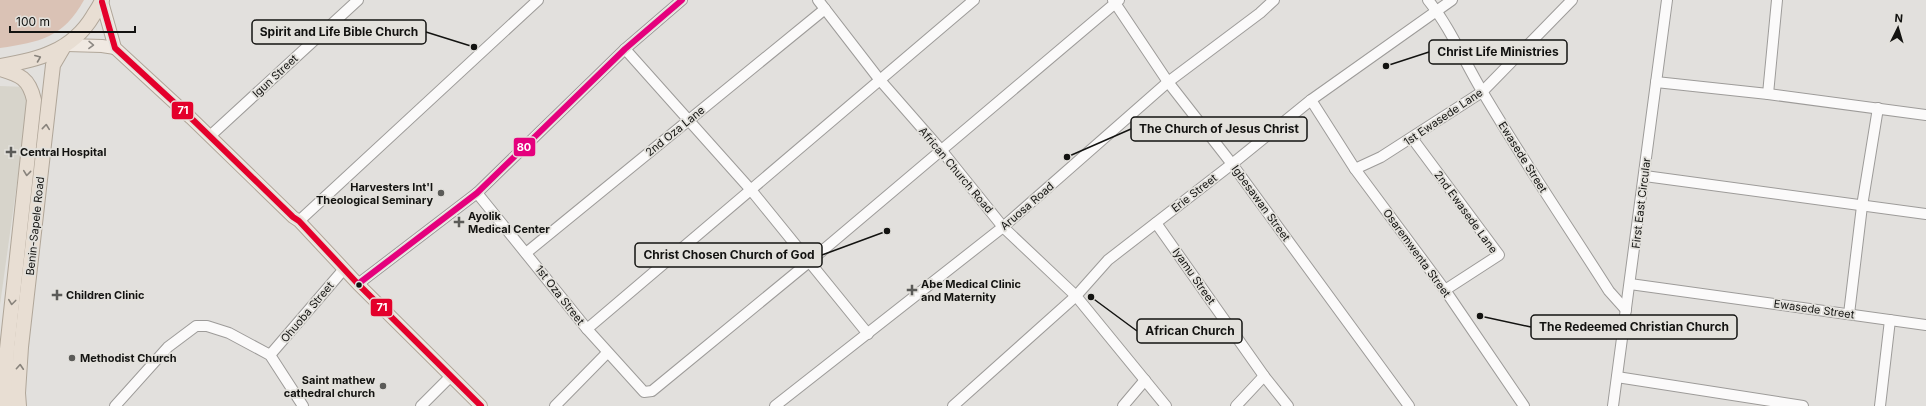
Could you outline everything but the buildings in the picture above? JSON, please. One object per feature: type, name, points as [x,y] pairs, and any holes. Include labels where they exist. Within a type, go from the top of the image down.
[{"type":"highway","points":[[0,66],[28,62],[65,46],[88,24],[102,1]]},
{"type":"highway","name":"Benin-Sapele Road","points":[[19,406],[18,393],[21,347],[53,65],[65,46]]},
{"type":"highway","name":"Benin-Sapele Road","points":[[0,69],[15,73],[25,79],[31,88],[34,100],[7,349],[6,406]]},
{"type":"main road","points":[[102,1],[109,33],[115,48],[210,136],[293,217],[299,220],[358,284],[481,406]]},
{"type":"main road","points":[[65,46],[102,46],[115,48]]},
{"type":"street","name":"Igun Street","points":[[210,136],[358,0]]},
{"type":"street","points":[[299,220],[538,0]]},
{"type":"street","points":[[358,284],[477,193],[626,49],[682,0]]},
{"type":"street","name":"African Church Road","points":[[818,0],[879,79],[942,151],[1003,227],[1076,296],[1166,406]]},
{"type":"street","points":[[586,329],[974,0]]},
{"type":"street","name":"Aruosa Road","points":[[776,406],[1003,227],[1168,82],[1260,13],[1274,0]]},
{"type":"street","name":"Ewasede Street","points":[[1428,0],[1437,12],[1482,92],[1609,291],[1626,310]]},
{"type":"street","name":"Erie Street","points":[[953,406],[1076,296],[1108,260],[1232,164],[1311,100],[1452,0]]},
{"type":"street","name":"1st Ewasede Lane","points":[[1355,169],[1381,157],[1482,92],[1572,0]]},
{"type":"street","points":[[1768,94],[1777,0]]},
{"type":"street","points":[[809,262],[942,151],[1116,1]]},
{"type":"street","name":"Igbesawan Street","points":[[1116,1],[1168,82],[1232,164],[1409,406]]},
{"type":"street","name":"First East Circular","points":[[1613,406],[1645,176],[1665,2]]},
{"type":"street","name":"2nd Oza Lane","points":[[526,253],[825,9]]},
{"type":"street","points":[[626,49],[687,121],[751,190],[868,334]]},
{"type":"street","points":[[1656,82],[1768,94],[1926,115]]},
{"type":"street","name":"Osaremwenta Street","points":[[1311,100],[1355,169],[1445,290],[1524,406]]},
{"type":"street","points":[[1849,314],[1862,206],[1878,108]]},
{"type":"street","name":"2nd Ewasede Lane","points":[[1412,138],[1499,255],[1445,290]]},
{"type":"street","points":[[1645,176],[1926,214]]},
{"type":"street","name":"1st Oza Street","points":[[477,193],[498,222],[526,253],[586,329],[644,392],[647,393],[652,391],[809,262]]},
{"type":"street","name":"Iyamu Street","points":[[1156,223],[1264,376],[1288,406]]},
{"type":"street","name":"Ohuoba Street","points":[[270,355],[344,269]]},
{"type":"street","name":"Ewasede Street","points":[[1630,284],[1926,325]]},
{"type":"street","points":[[1880,406],[1890,320]]},
{"type":"street","points":[[115,406],[168,347],[196,326],[207,326],[229,334],[270,355],[303,406]]},
{"type":"street","points":[[555,406],[607,353]]},
{"type":"street","points":[[421,406],[451,376]]},
{"type":"street","points":[[1236,406],[1264,376]]},
{"type":"street","points":[[1617,377],[1803,406]]},
{"type":"street","points":[[1123,406],[1145,380]]},
{"type":"shaded area","points":[[0,0],[84,0],[68,23],[49,36],[27,43],[0,48]]},
{"type":"shaded area","name":"Central Hospital","points":[[0,86],[27,87],[28,103],[0,305]]},
{"type":"transit line","name":"80","points":[[358,284],[477,193],[625,49],[682,0]]},
{"type":"transit line","name":"71","points":[[102,2],[115,48],[299,221],[358,284],[481,406]]},
{"type":"place","name":"Spirit and Life Bible Church","points":[[474,47]]},
{"type":"place","name":"Christ Life Ministries","points":[[1386,66]]},
{"type":"place","name":"Central Hospital","points":[[11,152]]},
{"type":"place","name":"The Church of Jesus Christ","points":[[1067,157]]},
{"type":"place","name":"Harvesters Int'l Theological Seminary","points":[[441,193]]},
{"type":"place","name":"Ayolik Medical Center","points":[[459,222]]},
{"type":"place","name":"Christ Chosen Church of God","points":[[887,231]]},
{"type":"place","name":"Abe Medical Clinic and Maternity","points":[[912,290]]},
{"type":"place","name":"Children Clinic","points":[[57,295]]},
{"type":"place","name":"African Church","points":[[1091,297]]},
{"type":"place","name":"The Redeemed Christian Church","points":[[1480,316]]},
{"type":"place","name":"Methodist Church","points":[[72,358]]},
{"type":"place","name":"Saint mathew cathedral church","points":[[383,386]]}]
